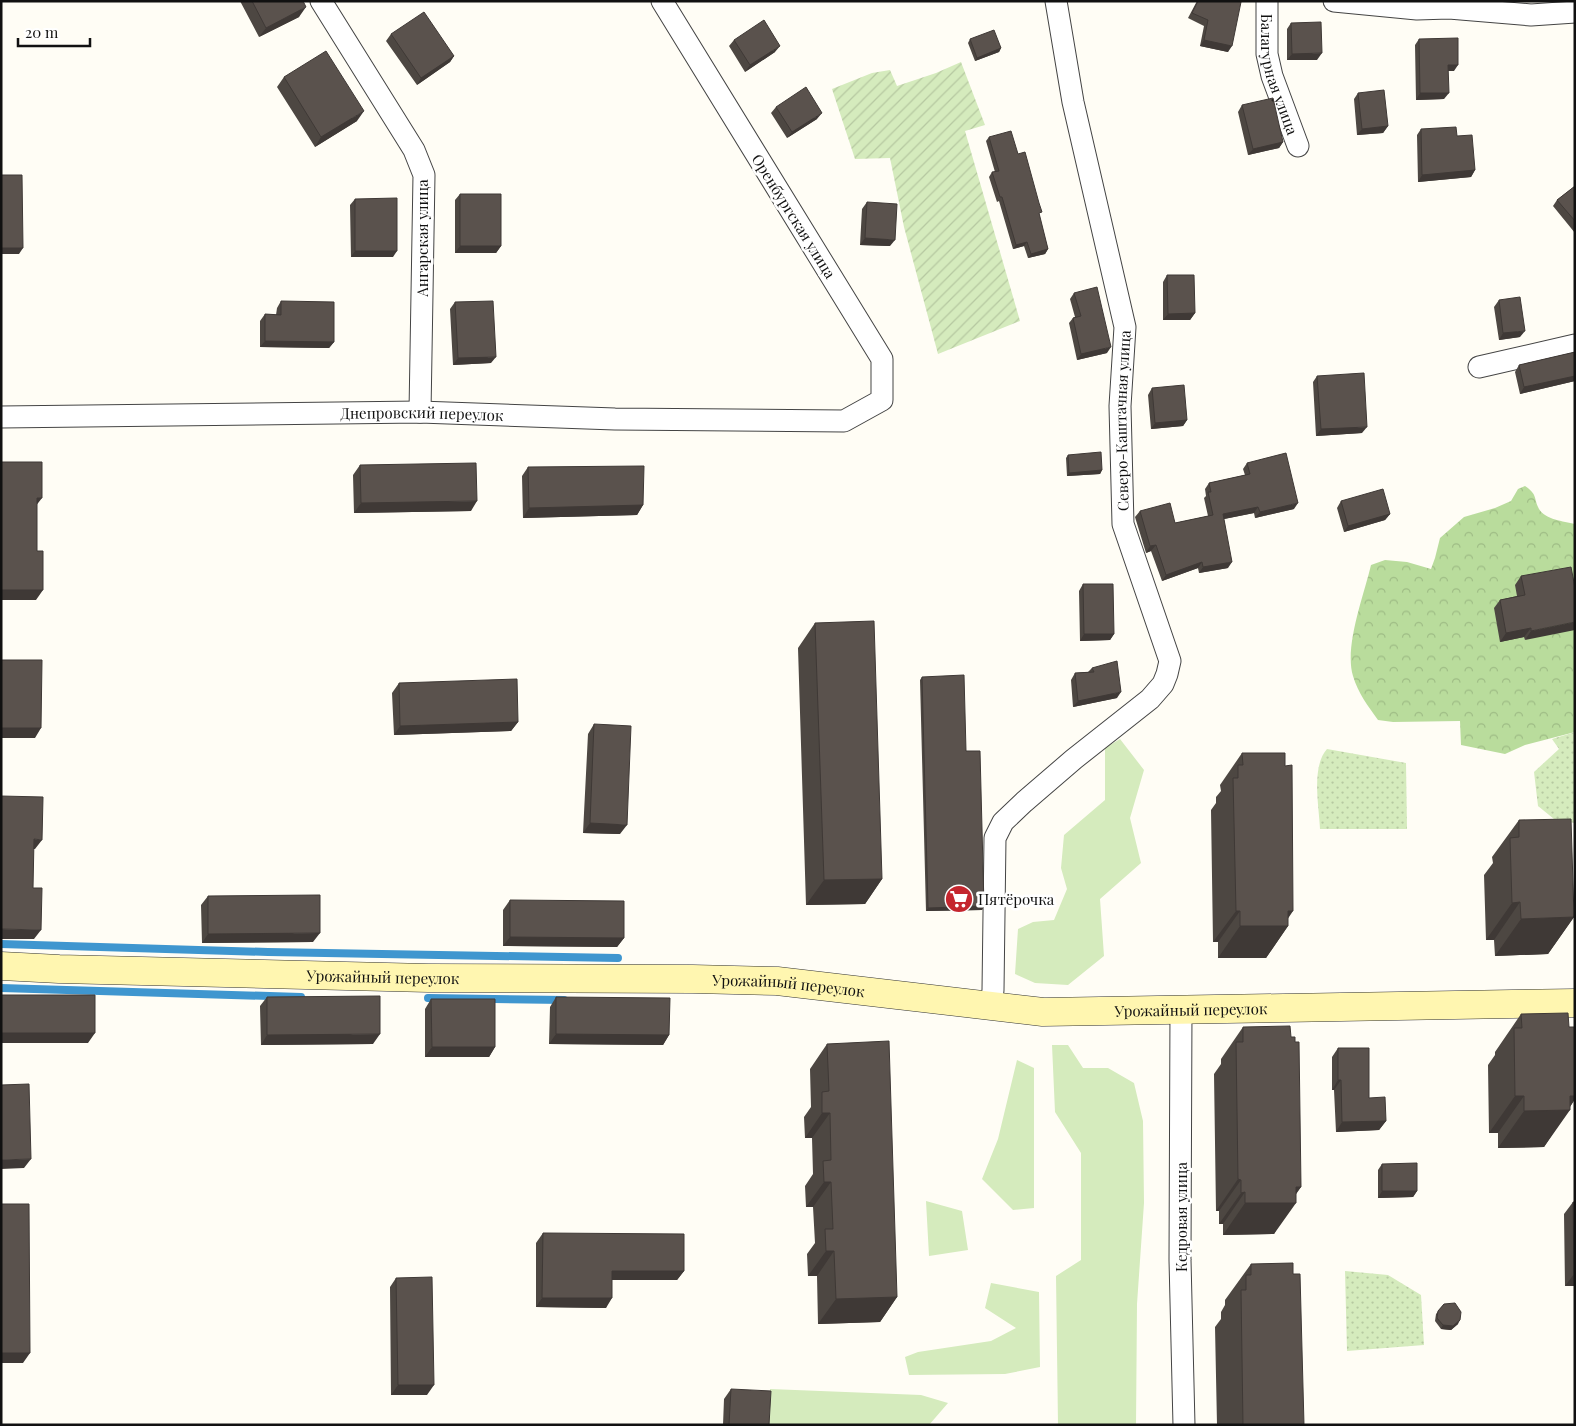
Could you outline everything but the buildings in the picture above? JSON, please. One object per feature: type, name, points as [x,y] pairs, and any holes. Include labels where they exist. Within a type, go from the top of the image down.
[{"type":"street","name":"Ангарская улица","points":[[321,1],[414,150],[424,175],[420,412]]},
{"type":"street","name":"Оренбургская улица","points":[[662,1],[882,359],[882,400],[844,420]]},
{"type":"street","name":"Северо-Каштачная улица","points":[[991,1006],[993,990],[995,838],[1003,822],[1074,759],[1150,699],[1163,684],[1170,661],[1123,524],[1120,406],[1125,327],[1073,102],[1056,1]]},
{"type":"street","name":"Балагурная улица","points":[[1266,1],[1267,54],[1272,76],[1298,146]]},
{"type":"street","points":[[1334,1],[1417,9],[1449,8],[1531,15],[1575,12]]},
{"type":"street","points":[[1480,367],[1575,345]]},
{"type":"street","name":"Днепровский переулок","points":[[1,417],[420,412],[615,419],[844,420]]},
{"type":"street","name":"Урожайный переулок","points":[[1,966],[428,978],[777,981],[1043,1012],[1575,1003]]},
{"type":"street","name":"Кедровая улица","points":[[1181,1009],[1180,1260],[1184,1425]]},
{"type":"green space","points":[[961,62],[985,125],[965,131],[1020,321],[938,354],[904,227],[890,158],[855,159],[832,89],[872,73],[890,70],[897,86],[936,73]]},
{"type":"green space","points":[[1525,486],[1534,494],[1542,513],[1555,520],[1575,524],[1575,732],[1525,745],[1505,754],[1461,745],[1460,721],[1393,722],[1378,720],[1358,688],[1351,664],[1353,636],[1371,565],[1385,560],[1407,562],[1431,569],[1440,538],[1464,517],[1511,501],[1518,489]]},
{"type":"green space","points":[[1575,732],[1575,823],[1554,819],[1538,806],[1534,772],[1559,749],[1552,739]]},
{"type":"green space","points":[[1120,739],[1144,770],[1130,818],[1141,863],[1100,899],[1104,956],[1068,985],[1035,983],[1015,974],[1018,929],[1033,922],[1054,920],[1067,889],[1061,868],[1064,835],[1105,800],[1105,748]]},
{"type":"green space","points":[[1327,749],[1406,763],[1407,829],[1320,829],[1317,776],[1322,757]]},
{"type":"green space","points":[[1052,1045],[1068,1045],[1083,1068],[1108,1068],[1134,1083],[1143,1121],[1144,1203],[1137,1304],[1136,1425],[1058,1425],[1056,1276],[1081,1260],[1081,1153],[1055,1112]]},
{"type":"green space","points":[[1017,1060],[1034,1068],[1034,1208],[1013,1210],[982,1179],[998,1139]]},
{"type":"green space","points":[[926,1201],[962,1211],[968,1250],[929,1256]]},
{"type":"green space","points":[[1345,1271],[1388,1275],[1421,1295],[1424,1345],[1347,1351]]},
{"type":"green space","points":[[991,1283],[1039,1292],[1040,1367],[1005,1374],[909,1375],[905,1357],[918,1352],[991,1341],[1016,1328],[985,1308]]},
{"type":"green space","points":[[770,1389],[921,1395],[948,1403],[929,1425],[769,1425]]},
{"type":"waterway","points":[[1,944],[268,952],[618,958]]},
{"type":"waterway","points":[[1,988],[301,997]]},
{"type":"waterway","points":[[428,998],[564,1000]]},
{"type":"place","name":"Пятёрочка","points":[[959,899]]}]
